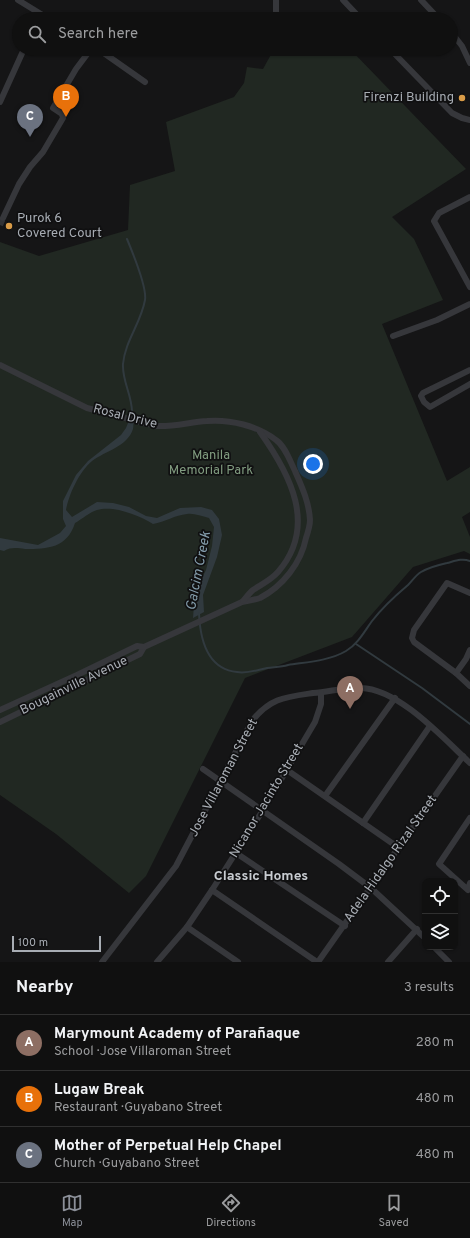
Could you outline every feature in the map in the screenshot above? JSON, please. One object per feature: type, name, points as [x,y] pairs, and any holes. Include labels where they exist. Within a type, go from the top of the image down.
[{"type":"street","points":[[18,0],[33,12]]},
{"type":"street","points":[[276,0],[276,12]]},
{"type":"street","points":[[342,0],[354,12]]},
{"type":"street","points":[[421,0],[432,12]]},
{"type":"street","points":[[458,41],[470,61]]},
{"type":"street","points":[[0,102],[21,56]]},
{"type":"street","points":[[3,218],[23,178],[43,152],[63,118],[62,114],[53,108],[76,69],[86,56]]},
{"type":"street","points":[[108,56],[145,82]]},
{"type":"street","points":[[397,56],[452,113],[470,120]]},
{"type":"street","points":[[470,197],[439,213],[434,221],[470,287]]},
{"type":"street","points":[[393,336],[437,320],[470,304]]},
{"type":"street","name":"Rosal Drive","points":[[0,365],[87,408],[156,426],[166,427],[207,421],[226,421],[259,431],[269,439]]},
{"type":"street","points":[[470,370],[429,390],[421,396],[427,406],[430,407],[470,384]]},
{"type":"street","points":[[242,602],[252,591],[268,581],[282,566],[296,542],[298,522],[295,497],[269,439]]},
{"type":"street","points":[[242,602],[258,598],[277,586],[296,565],[304,547],[310,522],[305,492],[281,445],[269,439]]},
{"type":"street","points":[[470,593],[447,583],[414,630],[412,638],[414,642],[456,673],[470,686]]},
{"type":"street","name":"Bougainville Avenue","points":[[0,710],[137,646],[144,647],[242,602]]},
{"type":"street","name":"Bougainville Avenue","points":[[0,722],[140,654],[144,647]]},
{"type":"street","points":[[456,673],[466,659],[470,650]]},
{"type":"street","name":"Jose Villaroman Street","points":[[102,962],[176,866],[252,721],[258,713],[270,703],[284,698],[339,688],[362,688],[379,691],[395,698],[430,726],[470,763]]},
{"type":"street","name":"Nicanor Jacinto Street","points":[[159,962],[212,890],[287,770],[315,722],[321,704],[321,692]]},
{"type":"street","points":[[325,796],[395,698]]},
{"type":"street","points":[[363,823],[430,726]]},
{"type":"street","name":"Adela Hidalgo Rizal Street","points":[[317,962],[345,926],[463,756]]},
{"type":"street","points":[[203,769],[263,810],[371,888],[422,935]]},
{"type":"street","points":[[287,770],[399,848]]},
{"type":"street","points":[[470,819],[439,864],[468,890],[470,883]]},
{"type":"street","points":[[236,853],[345,926]]},
{"type":"street","points":[[212,890],[317,962]]},
{"type":"street","points":[[186,927],[238,962]]},
{"type":"street","points":[[388,962],[417,929]]},
{"type":"street","points":[[437,950],[449,962]]},
{"type":"green space","name":"Manila Memorial Park","points":[[270,56],[357,56],[466,169],[392,217],[414,239],[443,300],[382,324],[447,481],[470,467],[470,512],[462,517],[470,537],[470,554],[464,551],[413,567],[352,637],[245,678],[146,876],[129,893],[56,834],[0,795],[0,242],[39,256],[128,230],[130,185],[175,171],[166,122],[234,97],[244,83],[247,67],[263,69]]},
{"type":"shaded area","points":[[133,411],[133,429],[130,435],[121,444],[97,457],[87,466],[75,484],[66,510],[72,517],[97,502],[113,503],[129,507],[146,516],[157,518],[180,508],[201,507],[212,510],[219,519],[222,535],[217,557],[203,595],[204,612],[193,618],[195,592],[206,570],[212,546],[214,527],[209,518],[195,514],[187,514],[153,524],[141,517],[126,512],[103,509],[92,512],[75,523],[67,538],[56,545],[41,548],[14,548],[4,551],[0,550],[0,538],[38,545],[60,533],[66,526],[63,519],[63,501],[76,475],[88,461],[121,435],[126,428]]},
{"type":"waterway","points":[[127,239],[139,270],[145,294],[143,308],[124,356],[123,364],[124,376],[132,406],[132,412]]},
{"type":"waterway","name":"Galcim Creek","points":[[199,613],[201,632],[207,651],[212,659],[227,670],[248,672],[318,661],[346,651],[354,645],[380,611],[421,572],[456,561],[470,561]]},
{"type":"waterway","name":"Galcim Creek","points":[[356,644],[422,688],[470,724]]},
{"type":"tunnel","points":[[0,225],[3,218]]},
{"type":"place","name":"Firenzi Building","points":[[462,98]]},
{"type":"place","name":"Lugaw Break","points":[[66,117]]},
{"type":"place","name":"Mother of Perpetual Help Chapel","points":[[30,137]]},
{"type":"place","name":"Purok 6 Covered Court","points":[[9,226]]},
{"type":"place","name":"Marymount Academy of Parañaque","points":[[350,709]]},
{"type":"district","name":"Classic Homes","points":[[261,876]]}]
